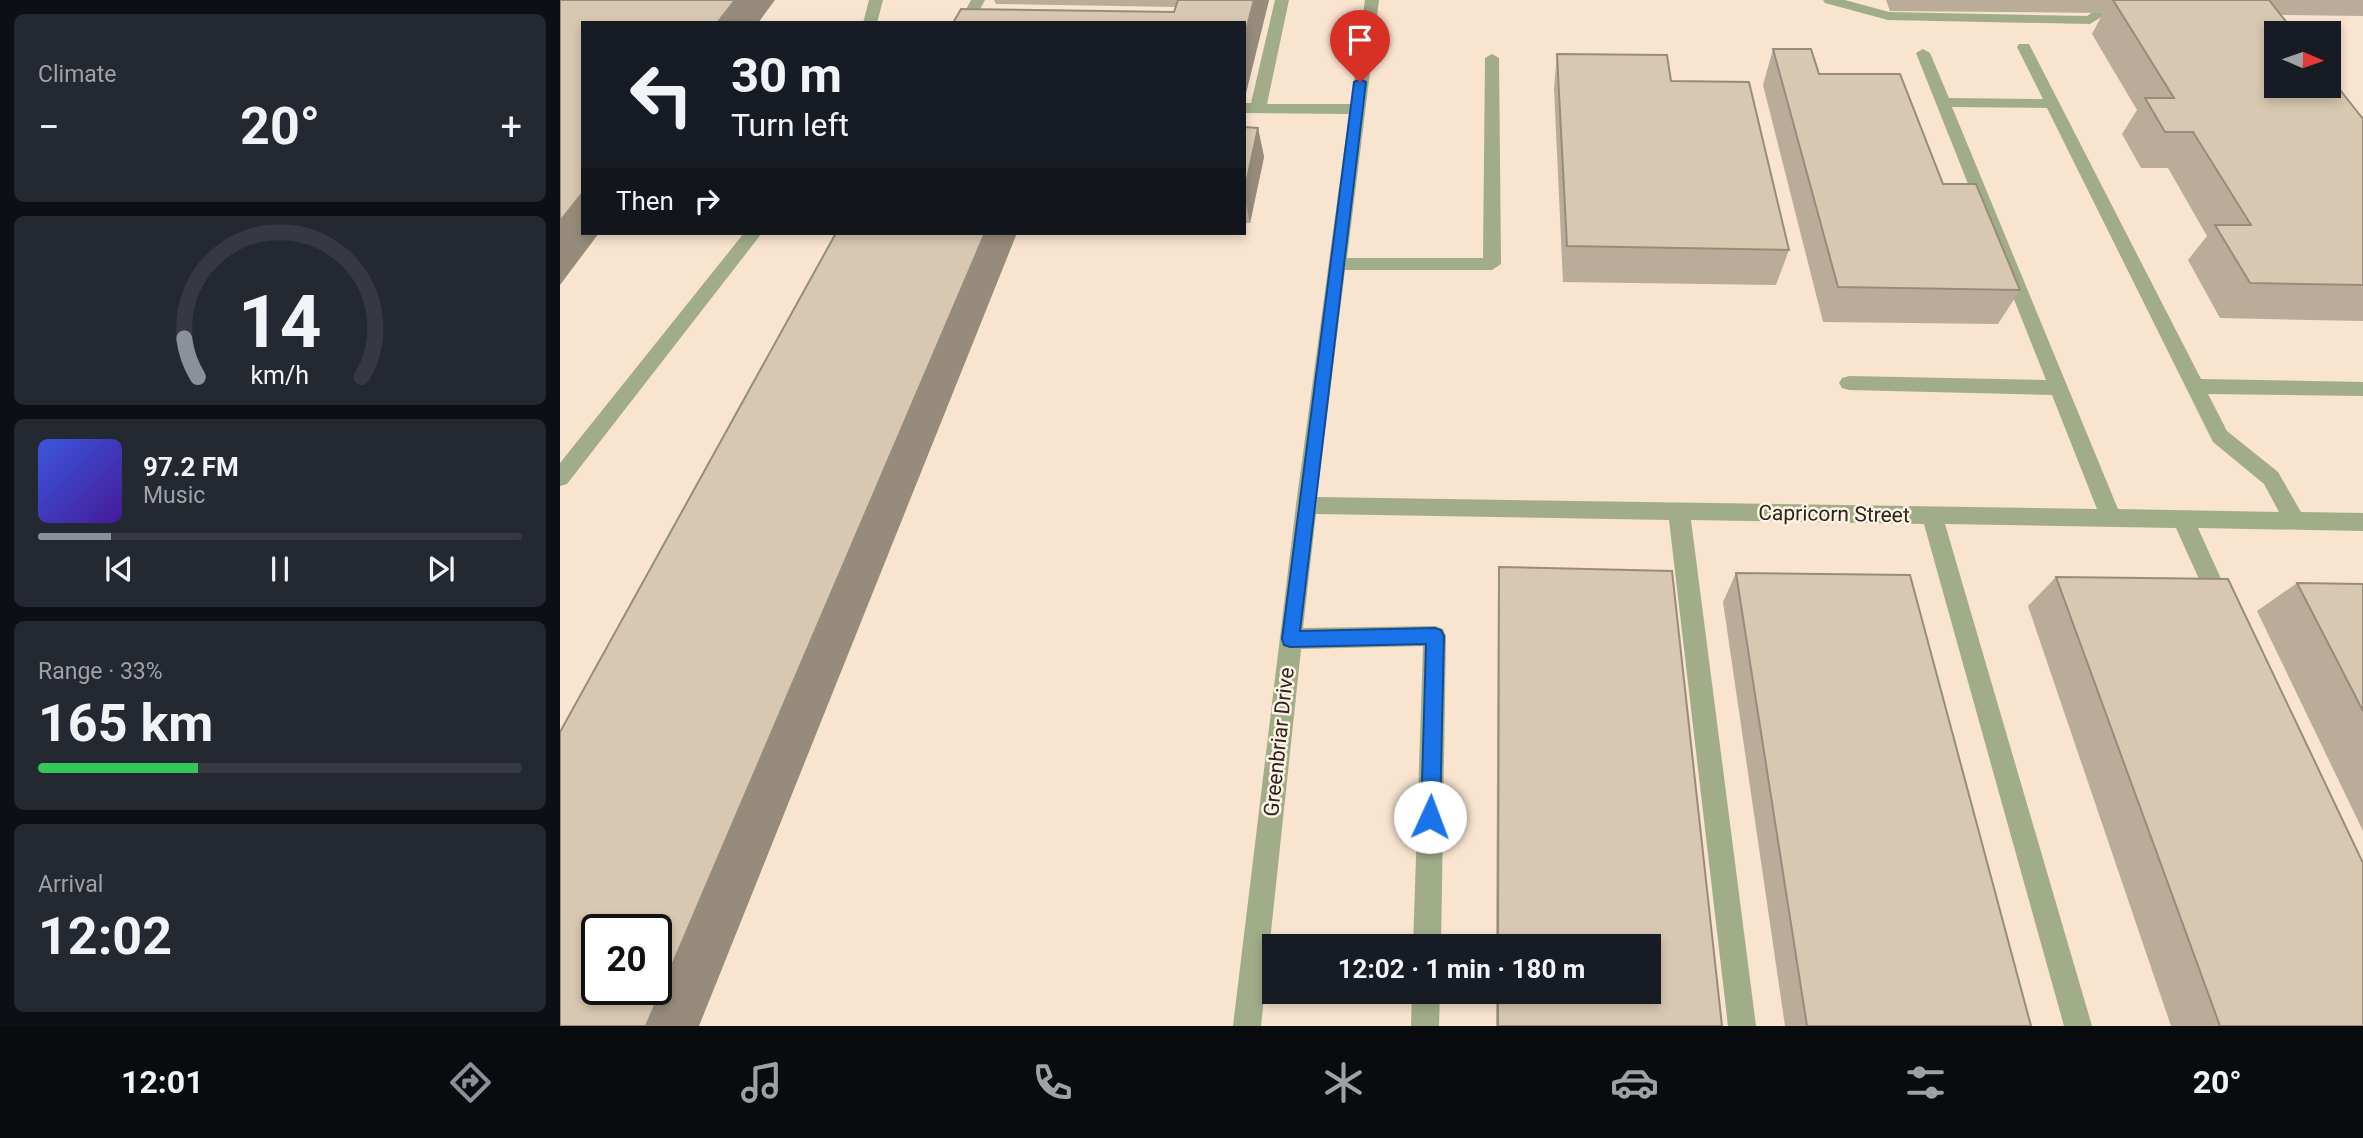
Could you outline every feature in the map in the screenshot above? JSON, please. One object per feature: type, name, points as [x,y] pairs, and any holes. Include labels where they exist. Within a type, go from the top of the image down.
[{"type":"street","points":[[871,21],[876,0]]},
{"type":"street","points":[[967,21],[978,0]]},
{"type":"street","points":[[1282,0],[1251,108],[1356,109]]},
{"type":"street","name":"Greenbriar Drive","points":[[1247,1026],[1306,505],[1372,0]]},
{"type":"street","points":[[1830,0],[1888,16],[2090,20],[2116,2],[2143,3]]},
{"type":"street","points":[[2024,47],[2220,436],[2271,478],[2295,521]]},
{"type":"street","points":[[1923,53],[2111,518]]},
{"type":"street","points":[[1336,264],[1492,264],[1492,58]]},
{"type":"street","points":[[1943,102],[2053,104]]},
{"type":"street","points":[[560,478],[751,235]]},
{"type":"street","points":[[1849,383],[2058,388]]},
{"type":"street","points":[[2194,386],[2363,388]]},
{"type":"street","name":"Capricorn Street","points":[[1306,505],[2363,522]]},
{"type":"street","points":[[1679,511],[1742,1026]]},
{"type":"street","points":[[1932,515],[2078,1026]]},
{"type":"street","points":[[2183,519],[2228,618]]},
{"type":"street","points":[[1290,639],[1435,636],[1427,934]]},
{"type":"street","points":[[1425,1026],[1426,1004]]},
{"type":"building","points":[[560,0],[735,0],[719,21],[581,21],[581,195],[560,221]]},
{"type":"building","points":[[1178,0],[1254,0],[1246,30],[1246,21],[954,21],[961,9],[1174,12]]},
{"type":"building","points":[[2113,0],[2269,0],[2286,21],[2264,21],[2264,98],[2342,98],[2342,92],[2363,119],[2363,285],[2250,283],[2215,225],[2251,225],[2193,132],[2165,132],[2145,98],[2174,98]]},
{"type":"building","points":[[1773,49],[1811,49],[1819,74],[1900,74],[1943,184],[1976,184],[2020,290],[1838,287]]},
{"type":"building","points":[[1557,54],[1667,55],[1671,81],[1749,82],[1789,250],[1567,246]]},
{"type":"building","points":[[1246,127],[1258,128],[1246,184]]},
{"type":"building","points":[[835,235],[984,235],[672,965],[672,914],[581,914],[581,1005],[655,1005],[646,1026],[560,1026],[560,732]]},
{"type":"building","points":[[1499,567],[1672,571],[1722,1026],[1498,1026],[1498,1004],[1661,1004],[1661,934],[1498,934]]},
{"type":"building","points":[[1736,573],[1910,575],[2031,1026],[1807,1026]]},
{"type":"building","points":[[2056,577],[2228,579],[2363,863],[2363,1026],[2220,1026]]},
{"type":"building","points":[[2297,583],[2363,584],[2363,711]]},
{"type":"route","points":[[1360,82],[1290,639],[1435,636],[1430,817]]}]
